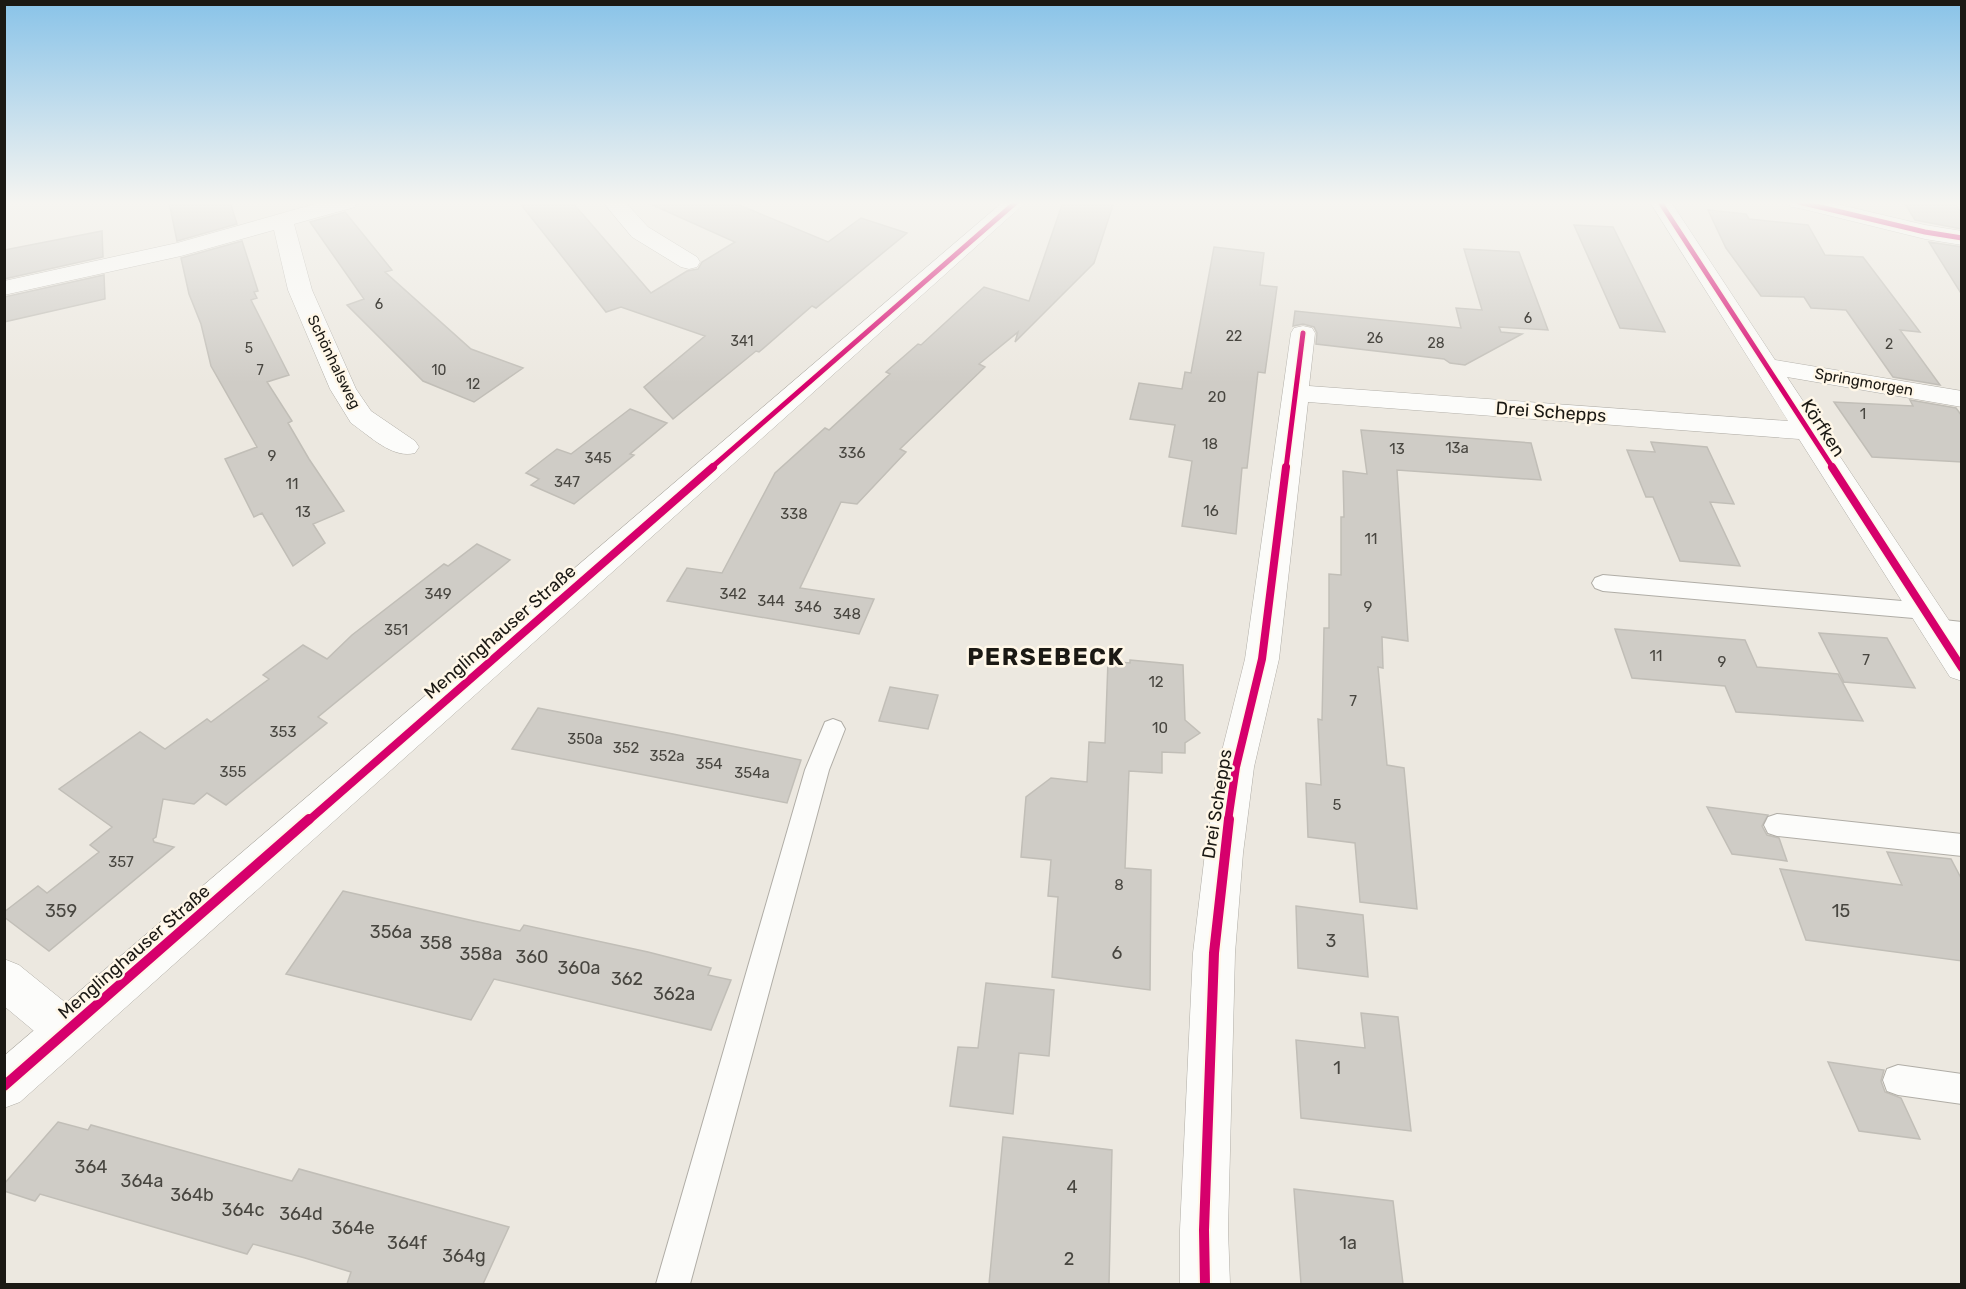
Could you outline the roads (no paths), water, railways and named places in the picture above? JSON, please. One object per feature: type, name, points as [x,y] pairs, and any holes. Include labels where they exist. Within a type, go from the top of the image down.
[{"type":"street","points":[[4,288],[123,262]]},
{"type":"street","name":"Schönhalsweg","points":[[293,262],[300,290],[344,390],[361,417],[405,447]]},
{"type":"street","name":"Menglinghauser Straße","points":[[4,1086],[947,262]]},
{"type":"street","name":"Körfken","points":[[1699,262],[1806,431],[1940,623],[1962,668]]},
{"type":"street","name":"Drei Schepps","points":[[1205,1284],[1204,1230],[1214,953],[1222,864],[1236,767],[1262,658],[1303,333]]},
{"type":"street","name":"Springmorgen","points":[[1766,366],[1962,399]]},
{"type":"street","name":"Drei Schepps","points":[[1295,393],[1806,431]]},
{"type":"street","points":[[4,979],[67,1031]]},
{"type":"lane","points":[[1602,583],[1940,623]]},
{"type":"lane","points":[[673,1284],[818,770],[833,729]]},
{"type":"lane","points":[[1778,825],[1962,845]]},
{"type":"lane","points":[[1898,1080],[1962,1089]]},
{"type":"district","name":"PERSEBECK","points":[[1046,657]]}]
